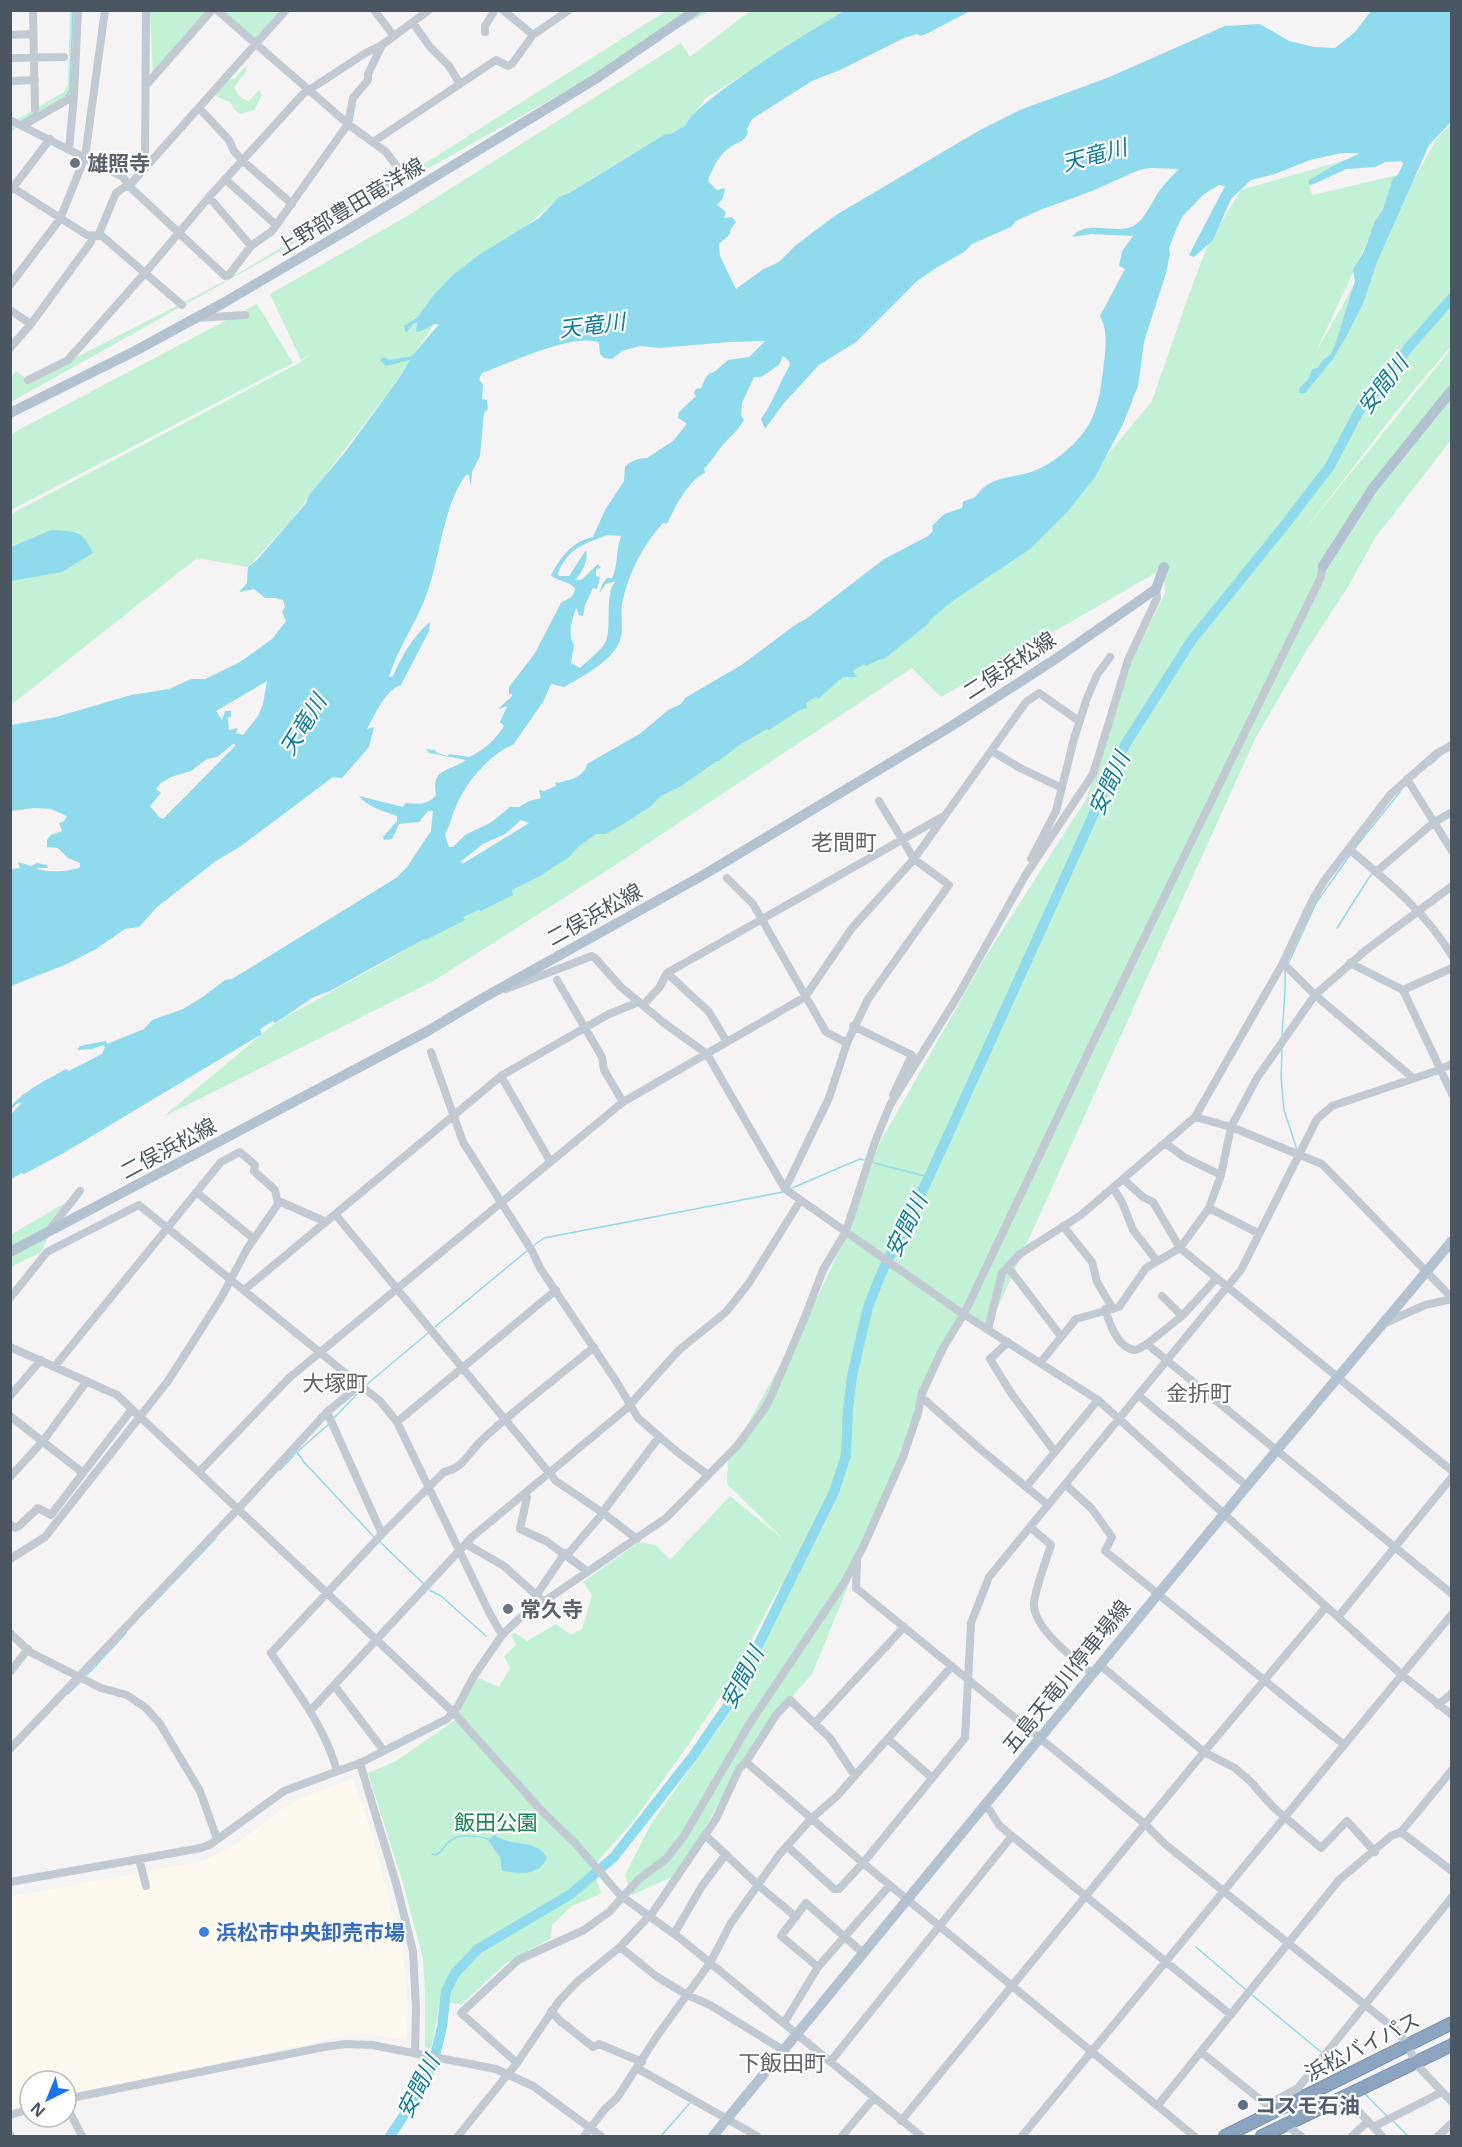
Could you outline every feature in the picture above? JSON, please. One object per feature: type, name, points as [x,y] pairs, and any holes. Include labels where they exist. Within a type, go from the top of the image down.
[{"type":"highway","name":"浜松バイパス","points":[[1225,2136],[1452,2023]]},
{"type":"highway","name":"浜松バイパス","points":[[1262,2136],[1452,2045]]},
{"type":"main road","name":"上野部豊田竜洋線","points":[[10,413],[196,318],[344,232],[597,78],[696,10]]},
{"type":"main road","points":[[1323,566],[1373,489],[1452,390]]},
{"type":"main road","points":[[1156,589],[1164,567]]},
{"type":"main road","name":"二俣浜松線","points":[[10,1252],[416,1037],[705,874],[950,727],[1156,589]]},
{"type":"main road","name":"五島天竜川停車場線","points":[[712,2136],[1337,1377],[1452,1241]]},
{"type":"street","points":[[33,10],[35,109]]},
{"type":"street","points":[[69,149],[78,10]]},
{"type":"street","points":[[10,285],[60,219],[85,157],[105,10]]},
{"type":"street","points":[[146,10],[146,168]]},
{"type":"street","points":[[147,84],[212,10]]},
{"type":"street","points":[[217,10],[348,124],[392,158],[399,169],[398,174],[345,208]]},
{"type":"street","points":[[10,348],[31,324],[91,242],[116,193],[129,186],[146,168],[286,10]]},
{"type":"street","points":[[374,10],[394,36]]},
{"type":"street","points":[[28,380],[68,360],[225,179],[308,90],[382,45],[429,10]]},
{"type":"street","points":[[485,32],[485,26],[495,10]]},
{"type":"street","points":[[373,142],[496,60],[508,66],[512,64],[533,35],[569,10]]},
{"type":"street","points":[[505,11],[533,35]]},
{"type":"street","points":[[413,23],[430,47],[449,66],[460,84]]},
{"type":"street","points":[[10,35],[33,34]]},
{"type":"street","points":[[10,120],[123,177],[129,186],[225,276],[229,275],[251,246],[272,231],[348,124],[353,98],[368,80],[368,75],[382,45]]},
{"type":"street","points":[[10,58],[64,57]]},
{"type":"street","points":[[10,81],[34,80]]},
{"type":"street","points":[[22,126],[74,96]]},
{"type":"street","points":[[200,109],[229,140],[234,151],[242,160],[292,204]]},
{"type":"street","points":[[50,139],[11,188],[87,235],[102,236],[182,304]]},
{"type":"street","points":[[225,179],[276,225]]},
{"type":"street","points":[[209,197],[251,246]]},
{"type":"street","points":[[10,310],[31,324]]},
{"type":"street","points":[[196,318],[245,315]]},
{"type":"street","points":[[517,2063],[461,2013],[518,1960],[584,1930],[639,1879],[666,1859],[684,1836],[739,1741],[844,1583],[903,1457],[921,1398],[943,1348],[963,1314],[1320,579],[1323,566]]},
{"type":"street","points":[[1019,886],[1092,774],[1128,660],[1157,598],[1156,589]]},
{"type":"street","points":[[10,1882],[201,1848],[284,1791],[360,1763],[447,1719],[502,1635],[520,1618],[666,1518],[742,1440],[770,1399],[823,1270],[846,1232],[875,1142],[890,1106],[959,994],[1019,886],[1056,811],[1079,721],[1096,675],[1110,657]]},
{"type":"street","points":[[199,1472],[289,1378],[623,1102],[805,997],[859,918],[914,859],[1026,702],[1039,693],[1079,721]]},
{"type":"street","points":[[988,1329],[999,1280],[1008,1267],[1025,1250],[1081,1215],[1195,1117],[1283,963],[1319,890],[1390,795],[1436,754],[1452,745]]},
{"type":"street","points":[[992,751],[1020,768],[1062,788]]},
{"type":"street","points":[[1407,779],[1452,851]]},
{"type":"street","points":[[785,1189],[829,1098],[847,1043],[873,990],[949,885],[914,859],[879,801]]},
{"type":"street","points":[[1376,872],[1433,823],[1452,812]]},
{"type":"street","points":[[244,1290],[501,1076],[609,1014],[641,1004],[658,988],[667,973],[945,816]]},
{"type":"street","points":[[1348,849],[1418,910],[1452,956]]},
{"type":"street","points":[[727,878],[753,904],[826,1032],[847,1043]]},
{"type":"street","points":[[1040,1363],[1060,1335],[1076,1319],[1119,1307],[1146,1268],[1180,1248],[1209,1208],[1221,1176],[1232,1127],[1257,1078],[1315,995],[1350,963],[1452,886]]},
{"type":"street","points":[[483,998],[592,956],[641,1004],[706,1054],[785,1189],[963,1314],[1098,1400],[1402,1675],[1452,1715]]},
{"type":"street","points":[[1283,963],[1315,995],[1413,1078]]},
{"type":"street","points":[[1350,963],[1403,990],[1452,1094]]},
{"type":"street","points":[[1403,990],[1452,968]]},
{"type":"street","points":[[667,973],[709,1012],[727,1042]]},
{"type":"street","points":[[557,980],[602,1057],[608,1078],[623,1102]]},
{"type":"street","points":[[854,1026],[912,1055],[893,1095],[894,1101]]},
{"type":"street","points":[[431,1052],[463,1142],[638,1418],[708,1475]]},
{"type":"street","points":[[787,1846],[834,1888],[839,1889],[863,1863],[965,1738],[971,1623],[989,1577],[1241,1270],[1297,1154],[1317,1119],[1332,1106],[1452,1064]]},
{"type":"street","points":[[501,1076],[550,1161]]},
{"type":"street","points":[[1195,1117],[1232,1127],[1322,1164],[1452,1298]]},
{"type":"street","points":[[1165,1143],[1221,1176]]},
{"type":"street","points":[[55,1366],[221,1162],[240,1152],[255,1165],[254,1171],[275,1190],[278,1204]]},
{"type":"street","points":[[1124,1179],[1143,1197],[1153,1202],[1180,1248],[1452,1471]]},
{"type":"street","points":[[1113,1188],[1122,1202],[1133,1230],[1157,1262]]},
{"type":"street","points":[[47,1234],[80,1191]]},
{"type":"street","points":[[196,1192],[254,1239]]},
{"type":"street","points":[[311,1710],[466,1544],[630,1405],[679,1350],[726,1312],[735,1302],[800,1201]]},
{"type":"street","points":[[10,1559],[45,1537],[168,1381],[221,1298],[254,1239],[278,1204],[281,1202],[326,1222]]},
{"type":"street","points":[[10,1298],[47,1252],[139,1205],[380,1401],[397,1422],[502,1635]]},
{"type":"street","points":[[1209,1208],[1258,1233]]},
{"type":"street","points":[[335,1214],[556,1481],[637,1539]]},
{"type":"street","points":[[1063,1226],[1092,1263],[1097,1282],[1109,1309],[1111,1328],[1133,1350],[1148,1344],[1182,1316],[1217,1278]]},
{"type":"street","points":[[1008,1267],[1060,1335]]},
{"type":"street","points":[[397,1422],[556,1290]]},
{"type":"street","points":[[1162,1296],[1182,1316]]},
{"type":"street","points":[[1381,1324],[1425,1305],[1452,1298]]},
{"type":"street","points":[[1008,1342],[990,1359],[1011,1393],[1055,1452]]},
{"type":"street","points":[[1148,1344],[1452,1594]]},
{"type":"street","points":[[10,1347],[117,1395],[453,1712],[621,1897],[674,1934],[921,2136]]},
{"type":"street","points":[[337,1771],[332,1754],[311,1710],[271,1653],[379,1537],[444,1472],[454,1470],[463,1464],[480,1441],[594,1347]]},
{"type":"street","points":[[10,1396],[41,1360]]},
{"type":"street","points":[[10,1477],[43,1441],[87,1381]]},
{"type":"street","points":[[10,1749],[327,1412],[360,1384]]},
{"type":"street","points":[[1138,1395],[1247,1486]]},
{"type":"street","points":[[921,1398],[1048,1505]]},
{"type":"street","points":[[1026,1487],[1098,1400]]},
{"type":"street","points":[[10,1524],[15,1528],[19,1526],[38,1508],[51,1515],[132,1409]]},
{"type":"street","points":[[327,1412],[379,1537]]},
{"type":"street","points":[[10,1416],[83,1473]]},
{"type":"street","points":[[537,1594],[566,1554],[603,1513],[659,1437]]},
{"type":"street","points":[[1338,1617],[1452,1477]]},
{"type":"street","points":[[1065,1484],[1092,1509],[1112,1537],[1105,1551],[1343,1744]]},
{"type":"street","points":[[524,1494],[527,1497],[520,1529],[540,1537],[587,1571]]},
{"type":"street","points":[[1030,1527],[1051,1545],[1034,1604],[1037,1616],[1057,1646],[1096,1670],[1204,1752],[1235,1768],[1250,1780],[1273,1807],[1321,1848],[1347,1821],[1375,1852]]},
{"type":"street","points":[[466,1544],[504,1566],[544,1602]]},
{"type":"street","points":[[857,1558],[856,1588],[1145,1824],[1165,1844],[1395,2029],[1408,2045],[1415,2063],[1452,2102]]},
{"type":"street","points":[[901,2121],[1326,1607]]},
{"type":"street","points":[[1022,2136],[1452,1614]]},
{"type":"street","points":[[815,1723],[904,1627]]},
{"type":"street","points":[[10,1633],[28,1649],[80,1677],[101,1688],[134,1698],[159,1724],[200,1791],[217,1839]]},
{"type":"street","points":[[10,1672],[28,1649]]},
{"type":"street","points":[[584,2136],[605,2109],[618,2098],[657,2036],[710,1963],[731,1923],[787,1846],[811,1819],[837,1796],[952,1666]]},
{"type":"street","points":[[334,1685],[384,1751]]},
{"type":"street","points":[[1437,1705],[1452,1693]]},
{"type":"street","points":[[458,2136],[517,2063],[551,2011],[578,1982],[620,1947],[650,1916],[716,1819],[739,1769],[746,1762],[776,1715],[790,1700],[830,1738],[855,1776]]},
{"type":"street","points":[[888,1739],[932,1778]]},
{"type":"street","points":[[746,1762],[863,1863],[1194,2136]]},
{"type":"street","points":[[360,1763],[396,1883],[413,1951],[416,2008],[415,2052]]},
{"type":"street","points":[[1158,2105],[1339,1880],[1375,1852],[1391,1836],[1401,1832],[1452,1770]]},
{"type":"street","points":[[984,1806],[999,1825],[1231,2015]]},
{"type":"street","points":[[1401,1832],[1452,1871]]},
{"type":"street","points":[[705,1835],[796,1917]]},
{"type":"street","points":[[830,2062],[1012,1836]]},
{"type":"street","points":[[674,1934],[702,1886],[726,1854]]},
{"type":"street","points":[[140,1859],[146,1886]]},
{"type":"street","points":[[784,2023],[818,1967],[890,1885]]},
{"type":"street","points":[[1201,2052],[1266,2105],[1298,2088],[1452,1897]]},
{"type":"street","points":[[818,1967],[781,1936],[806,1903],[863,1953]]},
{"type":"street","points":[[620,1947],[657,1976],[687,1995],[710,2005],[783,2050]]},
{"type":"street","points":[[551,2011],[593,2047],[599,2044],[640,2065],[726,2120],[757,2136]]},
{"type":"street","points":[[78,2097],[324,2047],[359,2044],[415,2052],[508,2074],[547,2095],[601,2136]]},
{"type":"street","points":[[1352,2136],[1370,2124],[1390,2118],[1442,2092]]},
{"type":"street","points":[[1344,2096],[1382,2136]]},
{"type":"street","points":[[842,2136],[874,2098]]},
{"type":"street","points":[[1438,2136],[1452,2123]]},
{"type":"street","points":[[1286,2125],[1301,2136]]},
{"type":"shaded area","name":"浜松市中央卸売市場","points":[[353,1778],[374,1840],[404,1961],[408,2006],[407,2040],[368,2034],[349,2035],[78,2093],[78,2069],[18,2069],[18,2108],[11,2110],[11,1897],[206,1860],[239,1842],[283,1808],[301,1798]]},
{"type":"green space","points":[[70,11],[77,11],[74,98],[11,131],[11,123],[64,92],[68,84]]},
{"type":"green space","points":[[150,11],[212,11],[153,77]]},
{"type":"green space","points":[[218,11],[282,11],[255,43]]},
{"type":"green space","points":[[666,11],[709,11],[11,402],[11,378],[16,371],[28,380],[225,281],[435,157]]},
{"type":"green space","points":[[750,11],[844,11],[706,98],[686,125],[639,150],[555,201],[530,223],[464,267],[434,324],[390,390],[291,520],[248,567],[197,558],[11,705],[11,514],[299,363],[312,353],[301,360],[270,294],[404,218],[681,43],[690,57]]},
{"type":"green space","points":[[247,65],[246,72],[234,87],[235,90],[242,98],[249,101],[259,90],[262,95],[254,110],[240,114],[230,102],[217,97],[215,92],[226,79],[234,79]]},
{"type":"green space","name":"飯田公園","points":[[1451,125],[1451,346],[1395,413],[1300,536],[1451,349],[1451,440],[1375,538],[1255,739],[988,1329],[960,1313],[812,1674],[757,1736],[679,1874],[632,1895],[625,1875],[651,1824],[748,1687],[782,1581],[730,1682],[689,1744],[631,1824],[595,1864],[596,1879],[601,1892],[572,1906],[552,1925],[551,1938],[506,1963],[461,2005],[440,2001],[431,2049],[425,2047],[423,1959],[404,1887],[368,1773],[396,1761],[461,1716],[457,1713],[478,1678],[499,1687],[510,1668],[504,1656],[516,1645],[511,1635],[515,1633],[527,1641],[556,1624],[571,1635],[582,1629],[592,1595],[583,1582],[639,1542],[656,1545],[670,1560],[730,1496],[784,1540],[727,1484],[728,1460],[820,1292],[852,1223],[879,1144],[986,956],[1085,801],[1101,759],[1132,660],[1165,593],[1164,568],[941,697],[912,668],[606,871],[435,980],[163,1117],[275,1023],[392,958],[1030,549],[1152,401],[1208,244],[1241,190],[1352,158],[1308,181],[1312,195],[1398,175],[1316,352],[1438,137]]},
{"type":"green space","points":[[257,304],[293,363],[11,510],[11,434]]},
{"type":"green space","points":[[65,1203],[41,1252],[11,1267],[10,1235]]},
{"type":"water","name":"天竜川","points":[[844,11],[970,11],[928,33],[904,38],[840,70],[812,81],[752,119],[747,129],[748,133],[722,155],[708,181],[717,190],[725,188],[723,198],[717,205],[726,212],[724,218],[732,217],[736,222],[730,234],[719,244],[720,256],[736,289],[762,270],[779,262],[796,245],[836,215],[980,130],[1020,110],[1107,78],[1225,26],[1260,24],[1289,41],[1314,47],[1335,48],[1355,32],[1371,11],[1451,11],[1451,122],[1429,145],[1377,262],[1363,304],[1348,333],[1333,359],[1305,393],[1300,393],[1299,389],[1309,378],[1312,369],[1318,368],[1322,361],[1331,354],[1336,342],[1355,281],[1353,270],[1364,251],[1375,221],[1383,209],[1393,178],[1398,175],[1403,164],[1401,161],[1385,162],[1375,167],[1346,169],[1309,185],[1308,181],[1360,153],[1342,153],[1310,160],[1275,174],[1251,180],[1231,199],[1213,240],[1194,257],[1189,255],[1225,186],[1219,185],[1204,194],[1182,217],[1169,248],[1166,273],[1144,342],[1138,386],[1123,424],[1095,477],[1069,510],[1030,549],[954,600],[884,659],[866,666],[864,664],[853,671],[857,677],[843,677],[818,699],[816,697],[806,703],[807,708],[739,745],[719,761],[661,796],[651,806],[620,826],[606,834],[596,834],[579,846],[569,857],[540,876],[512,890],[513,895],[463,917],[465,920],[424,939],[330,991],[314,997],[275,1023],[273,1021],[260,1029],[262,1034],[62,1154],[11,1179],[11,1114],[22,1103],[18,1103],[11,1109],[19,1098],[35,1087],[66,1069],[69,1071],[102,1054],[105,1047],[103,1045],[92,1049],[77,1050],[80,1046],[106,1041],[107,1044],[144,1029],[152,1020],[183,1009],[225,980],[232,979],[396,878],[407,867],[431,831],[433,811],[428,811],[419,822],[399,824],[392,839],[384,840],[383,837],[397,821],[397,816],[371,806],[359,796],[403,807],[405,803],[425,803],[436,795],[435,786],[439,775],[466,760],[430,753],[425,749],[435,750],[437,753],[448,756],[449,754],[469,757],[484,748],[497,735],[504,726],[500,722],[507,706],[498,709],[512,696],[509,694],[509,687],[535,653],[561,603],[573,594],[575,588],[572,585],[551,575],[559,562],[573,546],[593,537],[605,510],[624,481],[625,467],[638,459],[647,458],[673,441],[686,425],[678,418],[679,412],[696,396],[694,393],[696,389],[701,388],[706,377],[728,360],[749,357],[765,341],[660,348],[640,346],[622,351],[612,359],[604,358],[600,354],[599,343],[589,340],[575,341],[542,350],[482,373],[479,379],[483,385],[482,399],[487,400],[488,409],[484,413],[480,456],[472,472],[471,486],[469,475],[466,475],[458,487],[447,516],[427,593],[389,677],[393,676],[413,640],[430,622],[429,631],[401,685],[385,697],[367,729],[374,727],[369,747],[342,778],[333,777],[241,846],[216,861],[157,907],[139,927],[125,929],[96,949],[67,964],[11,986],[11,869],[20,868],[18,862],[31,866],[37,863],[47,865],[48,868],[36,868],[45,871],[64,871],[80,867],[80,863],[68,858],[58,848],[47,847],[47,840],[51,835],[62,831],[59,823],[67,816],[51,809],[34,808],[11,811],[11,725],[56,717],[131,695],[169,689],[191,679],[205,679],[240,662],[272,639],[286,621],[282,612],[285,607],[283,600],[265,598],[254,589],[239,592],[247,583],[248,567],[257,560],[306,503],[309,495],[346,451],[410,360],[386,366],[380,360],[384,357],[389,360],[412,356],[439,324],[416,332],[417,323],[414,323],[406,333],[404,326],[418,317],[433,296],[453,275],[480,254],[539,218],[559,197],[664,135],[686,125],[710,99],[732,83]],"holes":[[[1179,169],[1162,187],[1144,216],[1136,224],[1124,229],[1085,229],[1072,237],[1091,234],[1133,236],[1122,251],[1119,266],[1125,269],[1100,316],[1105,329],[1106,343],[1097,405],[1084,432],[1069,448],[1043,467],[989,484],[975,497],[963,502],[962,508],[944,514],[932,526],[933,531],[928,536],[884,559],[743,664],[685,698],[681,704],[668,710],[641,733],[587,764],[579,776],[555,783],[556,786],[544,791],[539,790],[541,798],[519,807],[510,807],[490,823],[465,835],[453,847],[449,847],[445,835],[466,787],[488,762],[513,745],[543,702],[551,684],[564,687],[601,664],[618,645],[622,630],[622,604],[637,561],[655,532],[663,523],[667,524],[688,488],[705,473],[704,469],[742,424],[744,420],[741,415],[742,403],[754,377],[761,377],[779,365],[783,356],[789,361],[790,365],[761,419],[765,429],[784,403],[819,365],[856,342],[917,281],[964,252],[972,244],[1011,227],[1016,221],[1139,170]],[[607,535],[621,536],[614,574],[612,578],[607,578],[603,583],[599,593],[606,584],[616,581],[610,593],[608,635],[604,644],[580,668],[571,663],[574,645],[571,636],[572,622],[576,608],[579,615],[583,616],[585,605],[593,588],[597,589],[600,577],[596,576],[596,569],[601,568],[598,564],[581,580],[575,580],[587,558],[586,550],[569,576],[559,576],[558,573],[572,552],[584,544]],[[267,681],[263,704],[258,716],[243,735],[236,733],[238,728],[229,730],[228,718],[231,716],[231,711],[225,711],[222,720],[216,711]],[[233,744],[236,745],[163,819],[159,817],[150,806],[161,793],[156,789],[171,777],[191,771],[207,759],[217,757]],[[521,820],[529,823],[464,863],[460,862],[483,844],[505,834]]]},
{"type":"water","points":[[51,530],[77,533],[89,545],[93,553],[62,572],[11,581],[11,547]]},
{"type":"water","points":[[494,1835],[506,1841],[540,1849],[547,1858],[534,1871],[522,1873],[502,1871],[500,1857],[488,1840]]},
{"type":"waterway","points":[[66,96],[70,90],[73,10]]},
{"type":"waterway","points":[[22,121],[36,113]]},
{"type":"waterway","name":"安間川","points":[[390,2136],[417,2096],[433,2064],[442,2027],[446,1991],[455,1973],[478,1949],[571,1894],[614,1857],[693,1756],[729,1704],[834,1492],[846,1455],[852,1376],[868,1307],[881,1274],[929,1177],[1125,745],[1191,641],[1330,466],[1359,411],[1391,373],[1408,348],[1452,298]]},
{"type":"waterway","points":[[1430,765],[1440,756]]},
{"type":"waterway","points":[[1354,849],[1400,792]]},
{"type":"waterway","points":[[1288,964],[1316,903],[1350,855]]},
{"type":"waterway","points":[[1337,928],[1372,873]]},
{"type":"waterway","points":[[1282,1036],[1285,971]]},
{"type":"waterway","points":[[1282,1050],[1281,1077],[1284,1110],[1297,1150]]},
{"type":"waterway","points":[[792,1188],[860,1159],[864,1160]]},
{"type":"waterway","points":[[874,1163],[929,1177]]},
{"type":"waterway","points":[[533,1246],[544,1238],[783,1192]]},
{"type":"waterway","points":[[435,1327],[528,1250]]},
{"type":"waterway","points":[[365,1386],[428,1333]]},
{"type":"waterway","points":[[334,1418],[362,1389]]},
{"type":"waterway","points":[[280,1470],[329,1424]]},
{"type":"waterway","points":[[297,1452],[374,1537]]},
{"type":"waterway","points":[[148,1609],[215,1539]]},
{"type":"waterway","points":[[380,1542],[424,1584]]},
{"type":"waterway","points":[[429,1590],[441,1596],[486,1636]]},
{"type":"waterway","points":[[87,1675],[126,1633]]},
{"type":"waterway","points":[[68,1694],[81,1681]]},
{"type":"waterway","points":[[432,1854],[436,1855],[454,1838],[474,1836],[488,1839]]},
{"type":"waterway","points":[[1196,1947],[1245,1989]]},
{"type":"waterway","points":[[1251,1994],[1321,2052]]},
{"type":"waterway","points":[[1327,2057],[1341,2071]]},
{"type":"waterway","points":[[1364,2093],[1388,2117]]},
{"type":"waterway","points":[[661,2136],[690,2103]]},
{"type":"waterway","points":[[1392,2120],[1408,2136]]},
{"type":"place","name":"雄照寺","points":[[75,163]]},
{"type":"place","name":"常久寺","points":[[508,1609]]},
{"type":"place","name":"浜松市中央卸売市場","points":[[204,1932]]},
{"type":"place","name":"コスモ石油","points":[[1243,2105]]},
{"type":"district","name":"老間町","points":[[844,841]]},
{"type":"district","name":"大塚町","points":[[335,1382]]},
{"type":"district","name":"金折町","points":[[1199,1392]]},
{"type":"district","name":"下飯田町","points":[[782,2062]]}]
